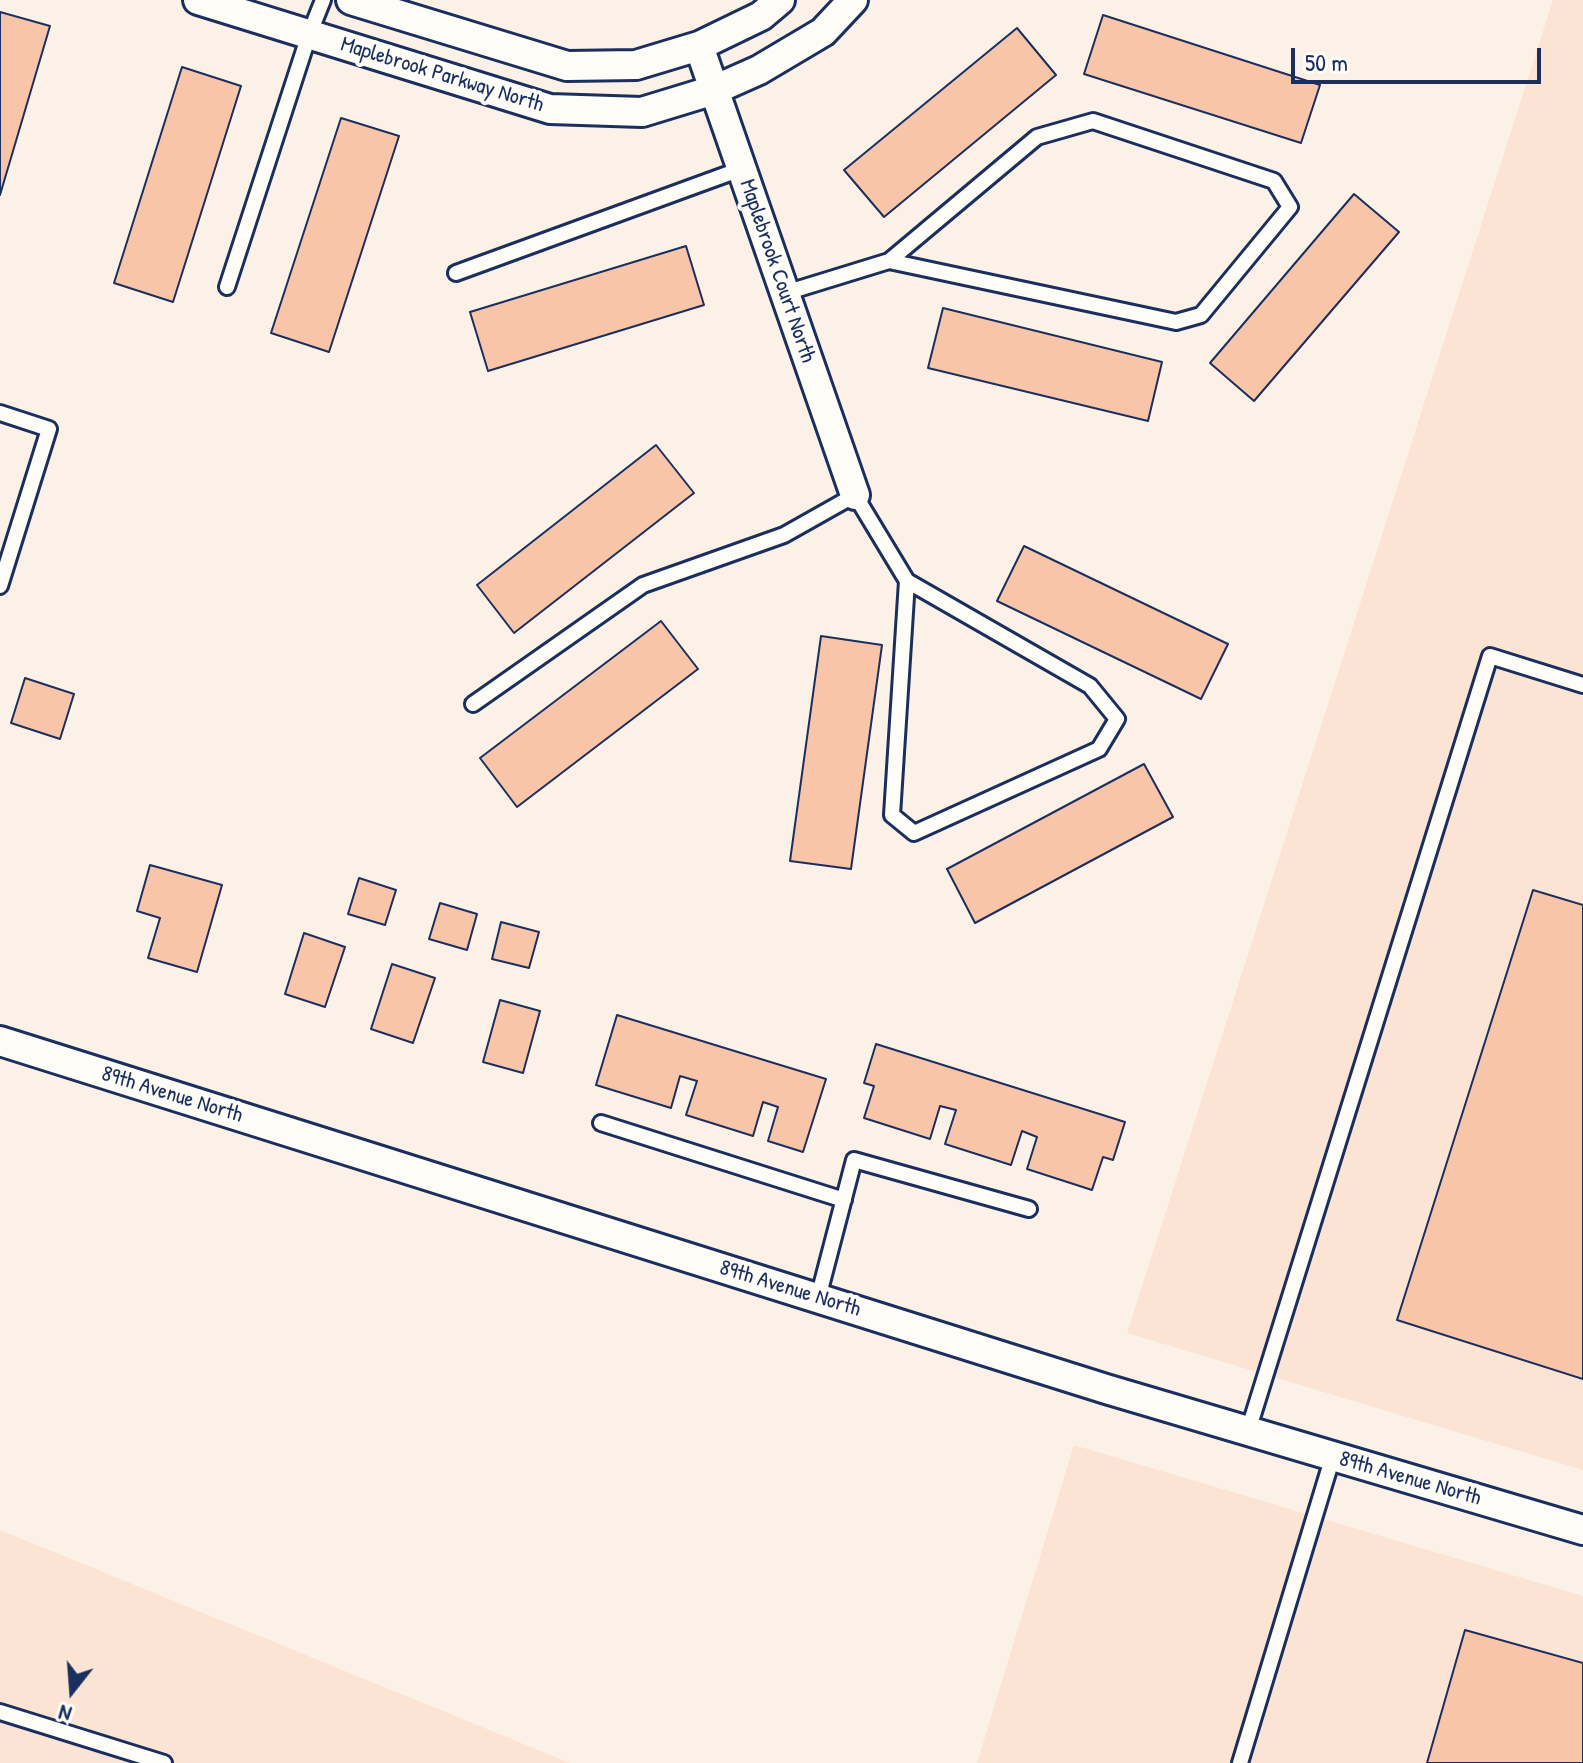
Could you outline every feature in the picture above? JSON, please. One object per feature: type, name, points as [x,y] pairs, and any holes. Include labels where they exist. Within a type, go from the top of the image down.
[{"type":"street","name":"Maplebrook Parkway North","points":[[198,0],[550,109],[642,112],[714,90],[759,70],[823,32],[853,0]]},
{"type":"street","name":"Maplebrook Parkway North","points":[[351,0],[567,66],[636,65],[699,46],[761,16],[780,0]]},
{"type":"street","name":"Maplebrook Court North","points":[[699,46],[855,495]]},
{"type":"street","name":"89th Avenue North","points":[[0,1041],[1106,1389],[1583,1530]]},
{"type":"lane","points":[[227,287],[323,0]]},
{"type":"lane","points":[[785,293],[889,261],[1037,137],[1093,121],[1274,181],[1290,207],[1201,315],[1176,322],[889,261]]},
{"type":"lane","points":[[456,273],[741,169]]},
{"type":"lane","points":[[0,413],[49,429],[0,586]]},
{"type":"lane","points":[[473,704],[643,585],[784,535],[855,495],[907,581],[1090,686],[1117,719],[1099,749],[914,833],[892,815],[907,581]]},
{"type":"lane","points":[[1248,1431],[1490,656],[1583,685]]},
{"type":"lane","points":[[601,1123],[844,1200]]},
{"type":"lane","points":[[818,1298],[854,1160],[1029,1209]]},
{"type":"lane","points":[[1240,1763],[1333,1456]]},
{"type":"lane","points":[[0,1712],[164,1763]]},
{"type":"shaded area","points":[[1553,0],[1583,0],[1583,1470],[1127,1333]]},
{"type":"shaded area","points":[[1074,1445],[1583,1596],[1583,1763],[977,1763]]},
{"type":"shaded area","points":[[0,1530],[570,1763],[0,1763]]},
{"type":"building","points":[[0,12],[50,26],[0,195]]},
{"type":"building","points":[[1103,15],[1320,85],[1301,143],[1084,74]]},
{"type":"building","points":[[1017,28],[1056,75],[884,217],[844,170]]},
{"type":"building","points":[[182,67],[241,86],[173,302],[114,283]]},
{"type":"building","points":[[341,118],[399,136],[329,352],[271,333]]},
{"type":"building","points":[[1354,194],[1399,232],[1254,401],[1210,363]]},
{"type":"building","points":[[686,246],[704,305],[488,371],[470,312]]},
{"type":"building","points":[[943,308],[1162,362],[1148,421],[928,368]]},
{"type":"building","points":[[656,445],[694,493],[514,633],[477,585]]},
{"type":"building","points":[[1024,546],[1228,644],[1201,699],[997,601]]},
{"type":"building","points":[[661,621],[698,669],[517,807],[480,758]]},
{"type":"building","points":[[821,636],[882,645],[851,869],[790,861]]},
{"type":"building","points":[[25,678],[74,694],[60,739],[11,723]]},
{"type":"building","points":[[1144,764],[1173,817],[975,923],[947,869]]},
{"type":"building","points":[[150,865],[222,885],[197,972],[148,958],[160,918],[137,911]]},
{"type":"building","points":[[359,878],[396,890],[385,925],[348,914]]},
{"type":"building","points":[[1533,890],[1583,905],[1583,1379],[1397,1320]]},
{"type":"building","points":[[440,903],[477,914],[467,950],[429,939]]},
{"type":"building","points":[[501,922],[539,932],[529,968],[492,959]]},
{"type":"building","points":[[304,933],[345,947],[325,1007],[285,994]]},
{"type":"building","points":[[392,964],[435,978],[413,1043],[371,1029]]},
{"type":"building","points":[[500,1000],[540,1011],[523,1073],[483,1062]]},
{"type":"building","points":[[617,1015],[826,1079],[803,1152],[768,1141],[778,1107],[763,1102],[753,1136],[686,1115],[697,1081],[680,1076],[671,1108],[596,1085]]},
{"type":"building","points":[[876,1044],[1125,1122],[1113,1160],[1103,1157],[1092,1190],[1027,1169],[1037,1137],[1022,1131],[1011,1165],[945,1144],[956,1110],[940,1106],[930,1139],[864,1118],[874,1086],[864,1083]]},
{"type":"building","points":[[1465,1630],[1583,1663],[1583,1763],[1427,1763]]}]
